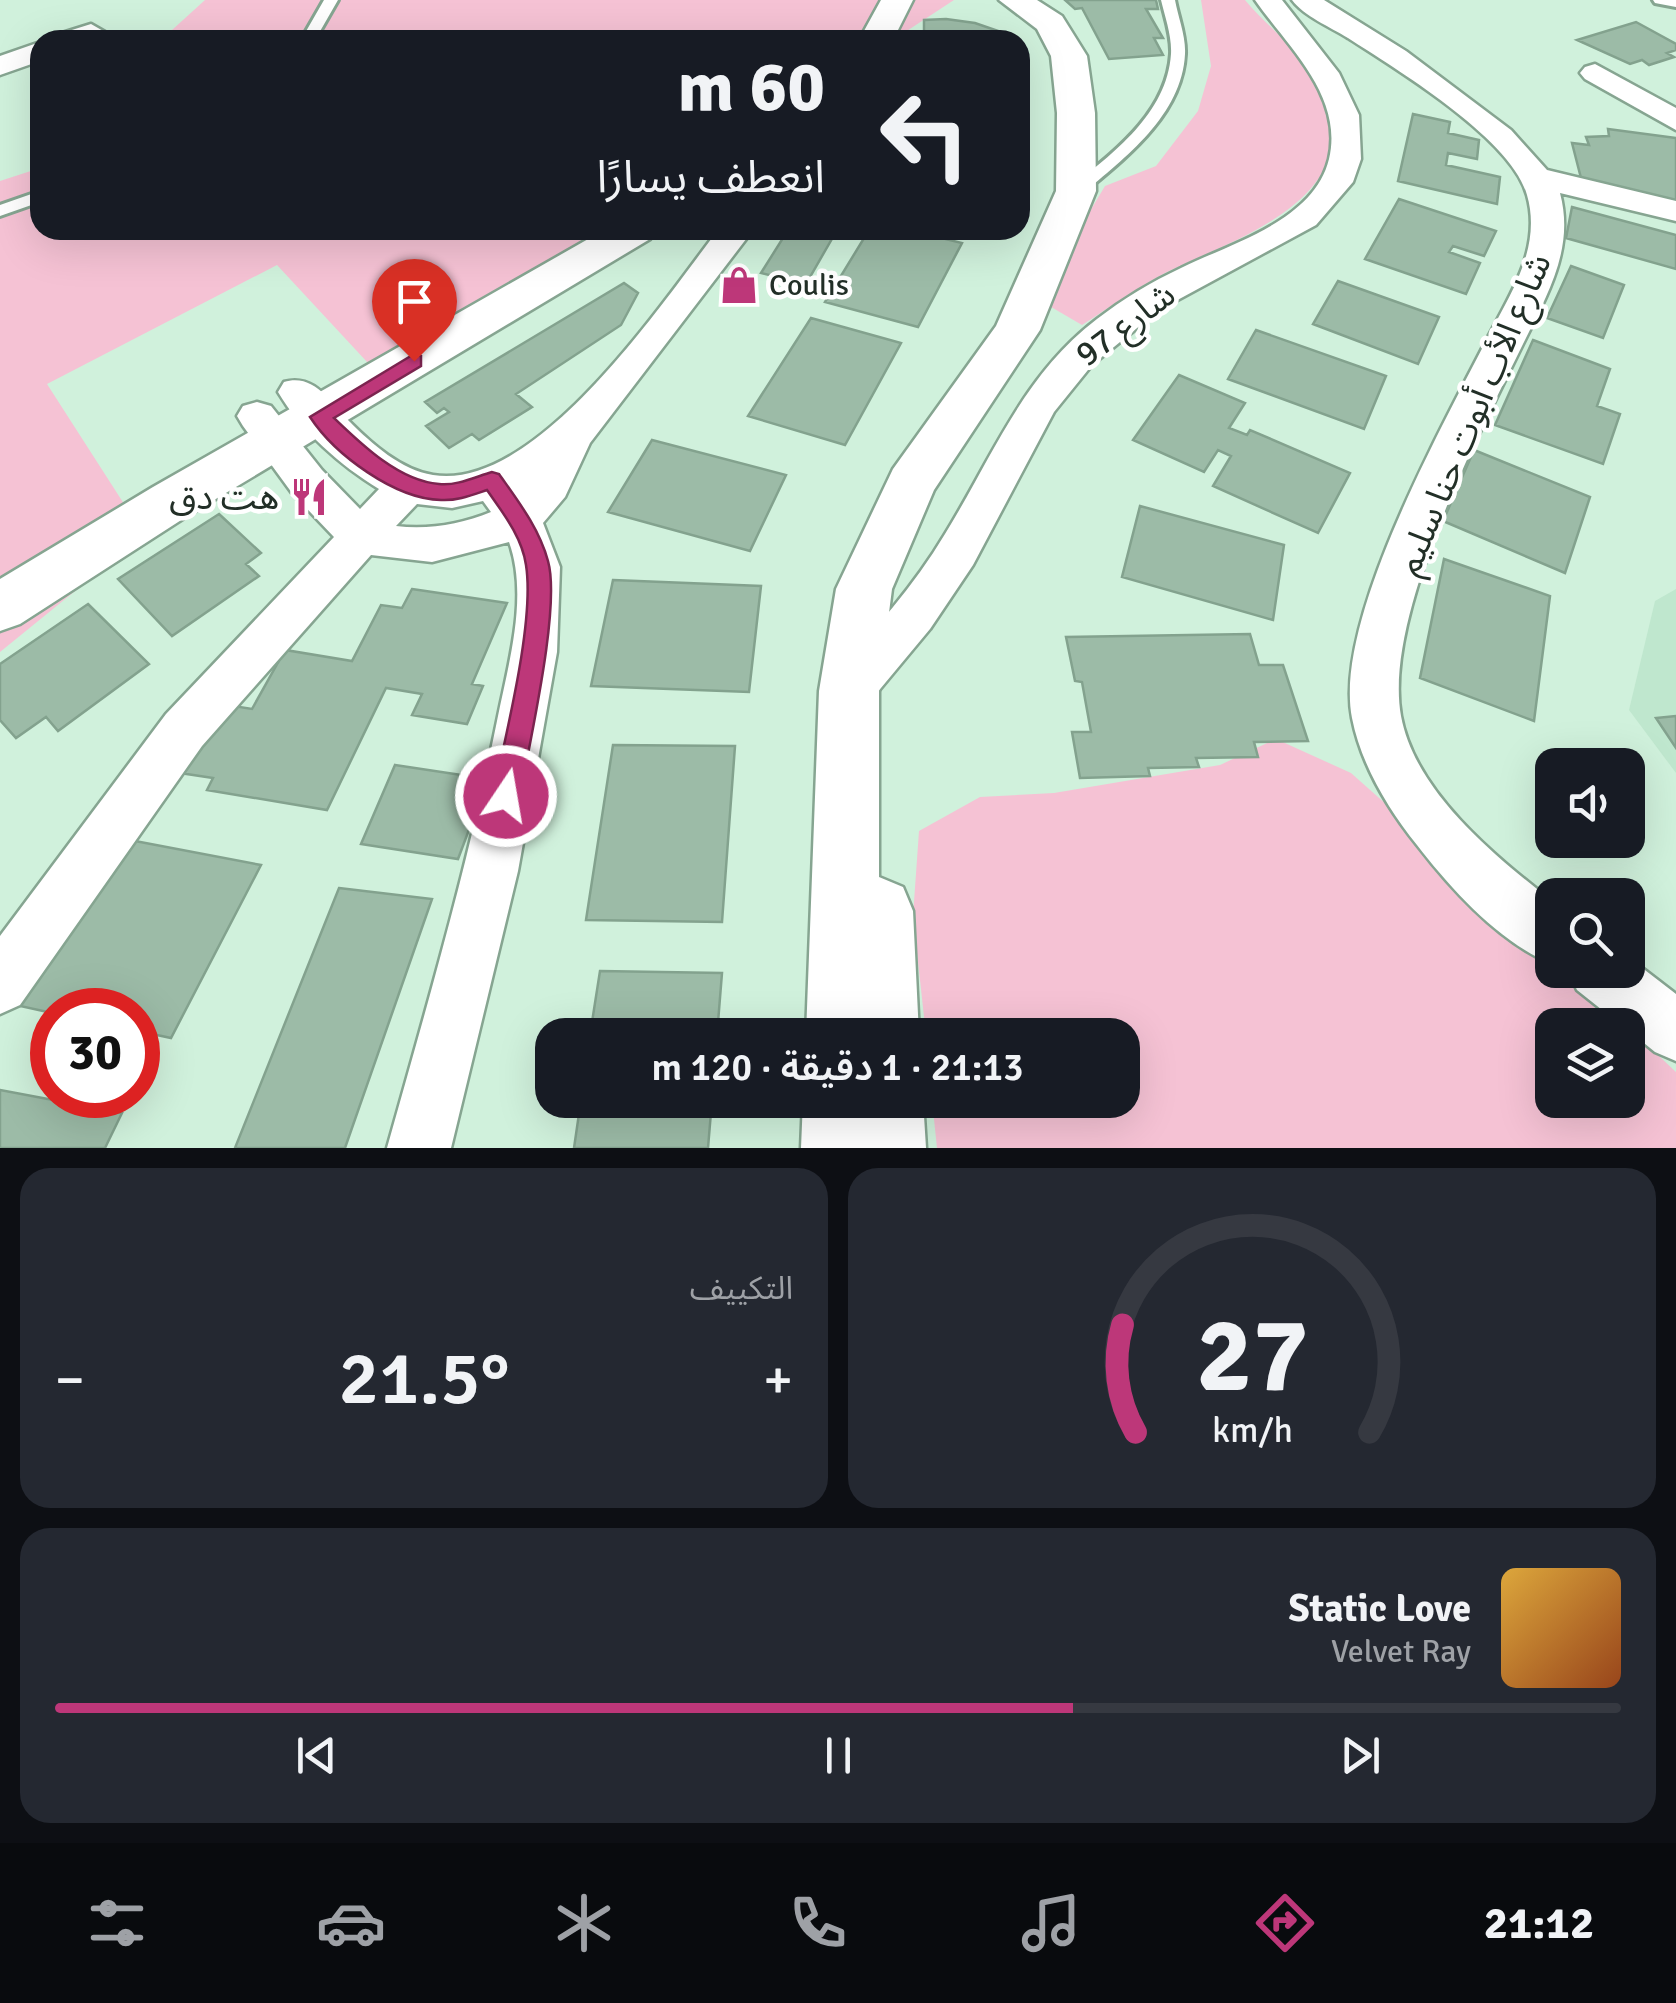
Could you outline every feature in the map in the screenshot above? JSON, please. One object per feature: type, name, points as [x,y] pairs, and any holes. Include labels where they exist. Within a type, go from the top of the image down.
[{"type":"street","points":[[859,30],[882,14],[925,0]]},
{"type":"street","points":[[843,1018],[864,589],[911,483],[1017,330],[1076,191],[1076,112],[1069,56],[1050,23],[1015,0]]},
{"type":"street","name":"شارع 97","points":[[861,679],[968,536],[1002,460],[1070,364],[1142,304],[1280,234],[1332,188],[1345,162],[1347,134],[1341,105],[1268,0]]},
{"type":"street","points":[[1305,0],[1348,24],[1492,129],[1538,178],[1676,211]]},
{"type":"street","points":[[0,66],[30,55]]},
{"type":"street","points":[[1595,72],[1676,121]]},
{"type":"street","name":"شارع الأب أبوت حنا سليم","points":[[1535,921],[1466,860],[1414,796],[1390,753],[1376,715],[1373,669],[1422,516],[1543,265],[1549,224],[1538,178]]},
{"type":"street","points":[[0,608],[171,501],[268,429],[566,240]]},
{"type":"street","points":[[309,404],[616,240]]},
{"type":"street","points":[[309,404],[356,452],[409,484],[438,492],[538,502],[557,476],[572,436],[729,240]]},
{"type":"street","points":[[268,429],[310,482],[366,536],[396,544],[458,540]]},
{"type":"street","points":[[0,566],[98,504],[268,429]]},
{"type":"street","points":[[310,482],[356,452]]},
{"type":"street","points":[[0,985],[135,792],[184,730],[366,536],[409,484]]},
{"type":"street","points":[[458,540],[490,496]]},
{"type":"street","points":[[458,540],[490,496]]},
{"type":"street","points":[[419,1148],[516,759],[529,675],[538,562],[490,496]]},
{"type":"street","points":[[861,679],[882,1018]]},
{"type":"street","points":[[1621,988],[1676,1030]]},
{"type":"street","points":[[840,1148],[841,1118]]},
{"type":"street","points":[[886,1118],[887,1148]]},
{"type":"lane","points":[[314,30],[332,0]]},
{"type":"lane","points":[[1076,191],[1133,144],[1171,88],[1178,52],[1168,0]]},
{"type":"lane","points":[[1660,0],[1676,3]]},
{"type":"lane","points":[[0,211],[30,200]]},
{"type":"shaded area","points":[[205,0],[954,0],[908,30],[172,30]]},
{"type":"shaded area","points":[[1201,0],[1245,0],[1316,76],[1330,108],[1333,141],[1324,169],[1307,193],[1282,214],[1156,278],[1082,325],[1046,304],[1065,253],[1105,186],[1156,166],[1198,111],[1211,66]]},
{"type":"shaded area","points":[[30,171],[30,240],[621,240],[381,377],[277,265],[47,384],[144,535],[0,652],[0,181]]},
{"type":"shaded area","points":[[1676,589],[1676,773],[1629,710],[1655,601]]},
{"type":"shaded area","points":[[1276,739],[1351,773],[1423,837],[1535,952],[1535,988],[1576,988],[1603,1008],[1535,1008],[1535,1118],[1645,1118],[1645,1043],[1676,1072],[1676,1148],[937,1148],[934,1118],[1140,1118],[1140,1018],[924,1018],[913,916],[919,831],[980,797],[1054,793],[1220,765]]},
{"type":"building","points":[[1065,0],[1156,0],[1158,9],[1146,9],[1163,38],[1154,38],[1163,55],[1109,59],[1082,8],[1075,9]]},
{"type":"building","points":[[924,20],[975,23],[995,30],[924,30]]},
{"type":"building","points":[[1636,22],[1676,44],[1676,50],[1667,53],[1674,57],[1649,65],[1642,60],[1630,64],[1577,40]]},
{"type":"building","points":[[1413,114],[1450,122],[1448,133],[1479,140],[1477,159],[1448,153],[1446,165],[1500,177],[1497,204],[1398,181]]},
{"type":"building","points":[[1608,129],[1676,138],[1676,202],[1582,182],[1572,143],[1589,145],[1586,137],[1609,136]]},
{"type":"building","points":[[1399,199],[1496,231],[1484,256],[1453,246],[1449,252],[1480,263],[1466,294],[1365,259]]},
{"type":"building","points":[[1572,207],[1676,235],[1676,269],[1566,238]]},
{"type":"building","points":[[782,240],[831,240],[806,284],[761,273]]},
{"type":"building","points":[[863,240],[962,243],[918,327],[825,302]]},
{"type":"building","points":[[1571,266],[1624,285],[1603,338],[1547,318]]},
{"type":"building","points":[[1338,281],[1439,317],[1418,364],[1313,324]]},
{"type":"building","points":[[624,283],[638,293],[621,325],[516,394],[532,407],[479,440],[472,434],[449,448],[426,426],[449,412],[444,408],[437,413],[425,402]]},
{"type":"building","points":[[811,318],[901,343],[845,445],[748,416]]},
{"type":"building","points":[[1256,330],[1386,376],[1364,429],[1228,379]]},
{"type":"building","points":[[1533,340],[1610,369],[1597,406],[1620,414],[1603,464],[1495,425]]},
{"type":"building","points":[[1179,375],[1245,403],[1229,428],[1247,435],[1250,430],[1350,473],[1318,533],[1213,486],[1231,456],[1218,450],[1204,472],[1133,440]]},
{"type":"building","points":[[652,440],[786,475],[750,551],[608,512]]},
{"type":"building","points":[[1474,450],[1590,497],[1565,573],[1443,521]]},
{"type":"building","points":[[1140,506],[1284,545],[1273,620],[1122,577]]},
{"type":"building","points":[[219,514],[261,553],[246,564],[259,576],[172,636],[118,579]]},
{"type":"building","points":[[1444,559],[1550,596],[1534,721],[1420,678]]},
{"type":"building","points":[[613,580],[761,586],[749,692],[591,686]]},
{"type":"building","points":[[412,589],[507,603],[472,684],[483,686],[467,724],[412,715],[422,694],[386,688],[327,810],[207,790],[213,778],[180,773],[221,704],[252,709],[285,650],[352,661],[381,605],[402,608]]},
{"type":"building","points":[[88,604],[149,664],[58,731],[46,717],[16,738],[0,720],[0,664]]},
{"type":"building","points":[[1250,634],[1259,665],[1283,665],[1308,741],[1254,742],[1258,757],[1196,758],[1199,767],[1148,768],[1150,776],[1080,778],[1072,732],[1091,732],[1082,682],[1075,681],[1066,637]]},
{"type":"building","points":[[1676,716],[1676,748],[1656,718]]},
{"type":"building","points":[[613,745],[735,746],[722,922],[586,920]]},
{"type":"building","points":[[395,765],[488,779],[458,859],[361,844]]},
{"type":"building","points":[[114,837],[261,865],[171,1038],[160,1036],[160,988],[30,988],[30,1008],[11,1004]]},
{"type":"building","points":[[339,888],[432,899],[345,1148],[235,1148]]},
{"type":"building","points":[[600,971],[722,973],[718,1018],[593,1018]]},
{"type":"building","points":[[0,1090],[30,1096],[30,1118],[120,1118],[105,1148],[0,1148]]},
{"type":"building","points":[[578,1118],[710,1118],[708,1148],[574,1148]]},
{"type":"place","name":"Coulis","points":[[739,285]]},
{"type":"place","name":"هت دق","points":[[309,497]]},
{"type":"route","points":[[414,361],[320,417],[356,452],[409,484],[438,492],[460,491],[492,480],[521,522],[538,562],[539,583],[516,759],[506,796]]}]
